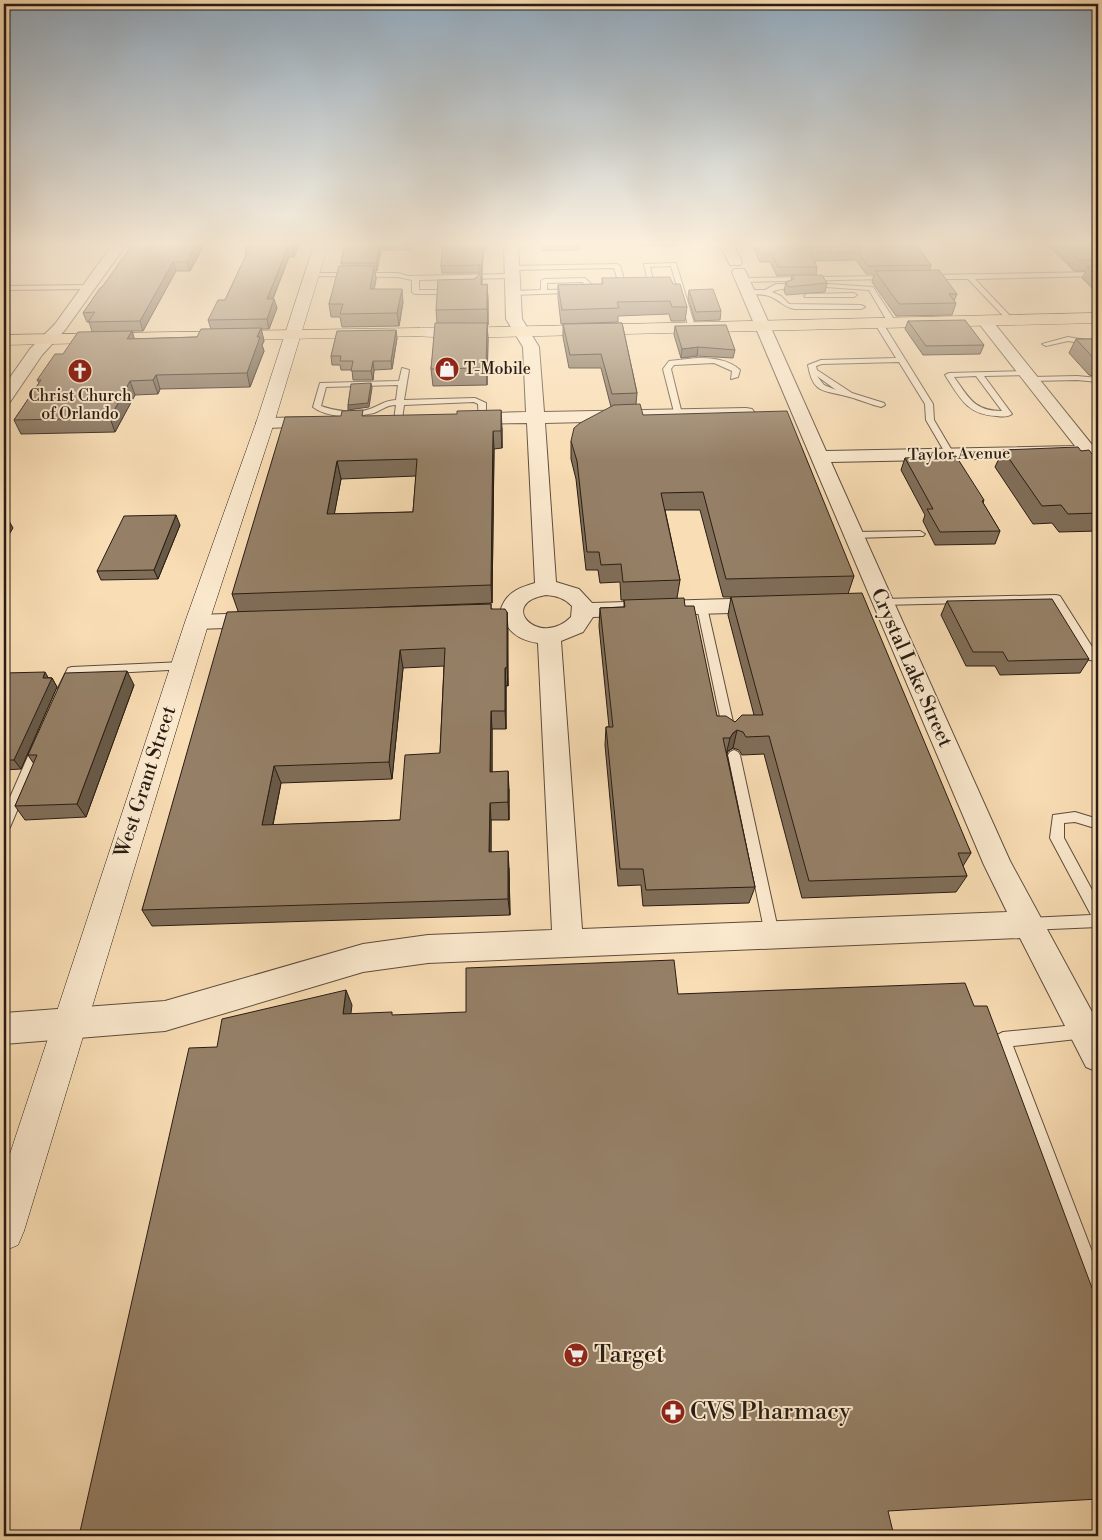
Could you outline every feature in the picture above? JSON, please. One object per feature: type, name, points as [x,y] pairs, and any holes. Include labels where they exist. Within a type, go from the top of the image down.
[{"type":"main road","points":[[455,332],[1098,318]]},
{"type":"main road","points":[[4,340],[419,333]]},
{"type":"street","points":[[4,398],[36,352],[66,317]]},
{"type":"street","name":"West Grant Street","points":[[4,1231],[197,622],[265,423],[299,317]]},
{"type":"street","points":[[514,317],[531,347],[546,588]]},
{"type":"street","name":"Crystal Lake Street","points":[[758,317],[762,326],[781,412],[819,457],[853,535],[871,602],[998,864],[1098,1056]]},
{"type":"street","points":[[985,321],[1095,455]]},
{"type":"street","points":[[419,333],[455,332]]},
{"type":"street","points":[[454,419],[781,412]]},
{"type":"street","points":[[265,423],[416,420]]},
{"type":"street","name":"Taylor Avenue","points":[[819,457],[950,454],[1095,455]]},
{"type":"street","points":[[546,588],[560,589],[572,594],[580,601],[584,610],[582,619],[575,628],[550,636],[535,634],[522,629],[514,621],[511,612],[514,603],[521,595],[532,590],[546,588]]},
{"type":"street","points":[[584,610],[784,604]]},
{"type":"street","points":[[488,613],[511,612]]},
{"type":"street","points":[[197,622],[276,619]]},
{"type":"street","points":[[550,636],[568,943]]},
{"type":"street","points":[[4,1029],[69,1026],[165,1016],[362,958],[428,949],[1028,924]]},
{"type":"lane","points":[[690,317],[693,328]]},
{"type":"lane","points":[[873,317],[881,324]]},
{"type":"lane","points":[[879,317],[901,360],[929,404],[930,420],[950,454]]},
{"type":"lane","points":[[1005,317],[1008,320]]},
{"type":"lane","points":[[1046,344],[1068,339],[1098,344]]},
{"type":"lane","points":[[881,405],[848,394],[823,389],[815,382],[812,374],[814,371],[812,365],[821,362],[901,360]]},
{"type":"lane","points":[[678,414],[667,369],[672,363],[718,362],[729,364],[736,370],[734,377]]},
{"type":"lane","points":[[398,420],[405,370]]},
{"type":"lane","points":[[978,374],[1008,414],[986,414],[972,408],[949,375],[978,374],[1098,380]]},
{"type":"lane","points":[[402,383],[323,384],[317,407],[334,413],[366,412],[374,410],[385,403],[475,400],[482,404],[482,418]]},
{"type":"lane","points":[[853,535],[920,534]]},
{"type":"lane","points":[[871,602],[1056,598],[1093,657],[1098,657]]},
{"type":"lane","points":[[702,607],[730,734]]},
{"type":"lane","points":[[60,698],[72,671],[183,666]]},
{"type":"lane","points":[[4,825],[44,735]]},
{"type":"lane","points":[[734,755],[772,934]]},
{"type":"lane","points":[[1098,824],[1075,817],[1058,819],[1057,838],[1098,914]]},
{"type":"lane","points":[[1028,924],[1098,921]]},
{"type":"lane","points":[[1086,1031],[1003,1040],[1098,1291]]},
{"type":"building","points":[[92,317],[142,317],[140,321],[88,322]]},
{"type":"building","points":[[210,317],[268,317],[267,319],[208,320]]},
{"type":"building","points":[[965,320],[984,345],[926,346],[908,321]]},
{"type":"building","points":[[435,323],[487,323],[486,368],[431,369]]},
{"type":"building","points":[[622,323],[637,393],[612,394],[601,354],[570,355],[563,324]]},
{"type":"building","points":[[726,325],[735,350],[698,347],[682,349],[675,326]]},
{"type":"building","points":[[261,328],[257,337],[260,337],[247,373],[156,375],[153,380],[130,381],[110,418],[14,420],[41,380],[37,380],[55,354],[63,354],[78,332],[132,331],[127,339],[197,337],[201,329]]},
{"type":"building","points":[[396,330],[391,361],[373,361],[371,371],[351,371],[353,361],[340,361],[341,356],[331,356],[337,331]]},
{"type":"building","points":[[1076,339],[1098,339],[1098,361],[1096,361]]},
{"type":"building","points":[[371,383],[368,403],[348,405],[351,384]]},
{"type":"building","points":[[640,404],[643,415],[787,411],[854,576],[726,579],[703,492],[661,493],[680,580],[623,582],[621,564],[601,565],[599,552],[587,552],[577,461],[571,441],[574,428],[614,405]]},
{"type":"building","points":[[363,410],[362,416],[457,414],[457,411],[501,410],[501,431],[493,431],[491,585],[232,594],[285,417],[341,416],[342,411]],"holes":[[[417,459],[413,512],[327,514],[337,461]]]},
{"type":"building","points":[[1078,447],[1081,451],[1089,450],[1098,462],[1098,513],[1068,514],[1061,505],[1042,506],[1003,450]]},
{"type":"building","points":[[956,456],[984,500],[982,501],[1000,531],[940,532],[927,509],[933,509],[905,458]]},
{"type":"building","points":[[176,515],[154,570],[97,571],[124,516]]},
{"type":"building","points":[[862,593],[971,853],[958,853],[967,876],[809,881],[769,736],[746,737],[743,732],[737,730],[730,738],[723,738],[755,887],[646,890],[643,869],[620,869],[606,727],[613,727],[600,608],[625,607],[624,600],[684,598],[685,606],[694,606],[717,716],[726,716],[735,722],[742,715],[763,715],[731,597]]},
{"type":"building","points":[[1052,599],[1089,659],[1008,661],[1003,652],[973,652],[947,601]]},
{"type":"building","points":[[491,604],[491,609],[505,609],[507,612],[507,667],[505,668],[505,711],[491,711],[490,772],[508,771],[508,802],[490,803],[489,852],[508,851],[508,899],[142,910],[227,612]],"holes":[[[445,648],[440,753],[405,755],[400,820],[262,825],[274,766],[389,762],[400,650]]]},
{"type":"building","points":[[127,671],[77,804],[15,806],[37,755],[28,755],[65,673]]},
{"type":"building","points":[[45,672],[43,678],[52,678],[14,760],[4,760],[4,673]]},
{"type":"building","points":[[674,960],[678,994],[965,983],[974,1006],[987,1006],[1098,1304],[1098,1499],[888,1511],[894,1536],[79,1536],[189,1048],[217,1047],[222,1019],[346,990],[343,1014],[392,1012],[392,1015],[466,1012],[466,968]]},
{"type":"place","name":"T-Mobile","points":[[447,369]]},
{"type":"place","name":"Christ Church of Orlando","points":[[80,371]]},
{"type":"place","name":"Target","points":[[576,1355]]},
{"type":"place","name":"CVS Pharmacy","points":[[673,1412]]}]
